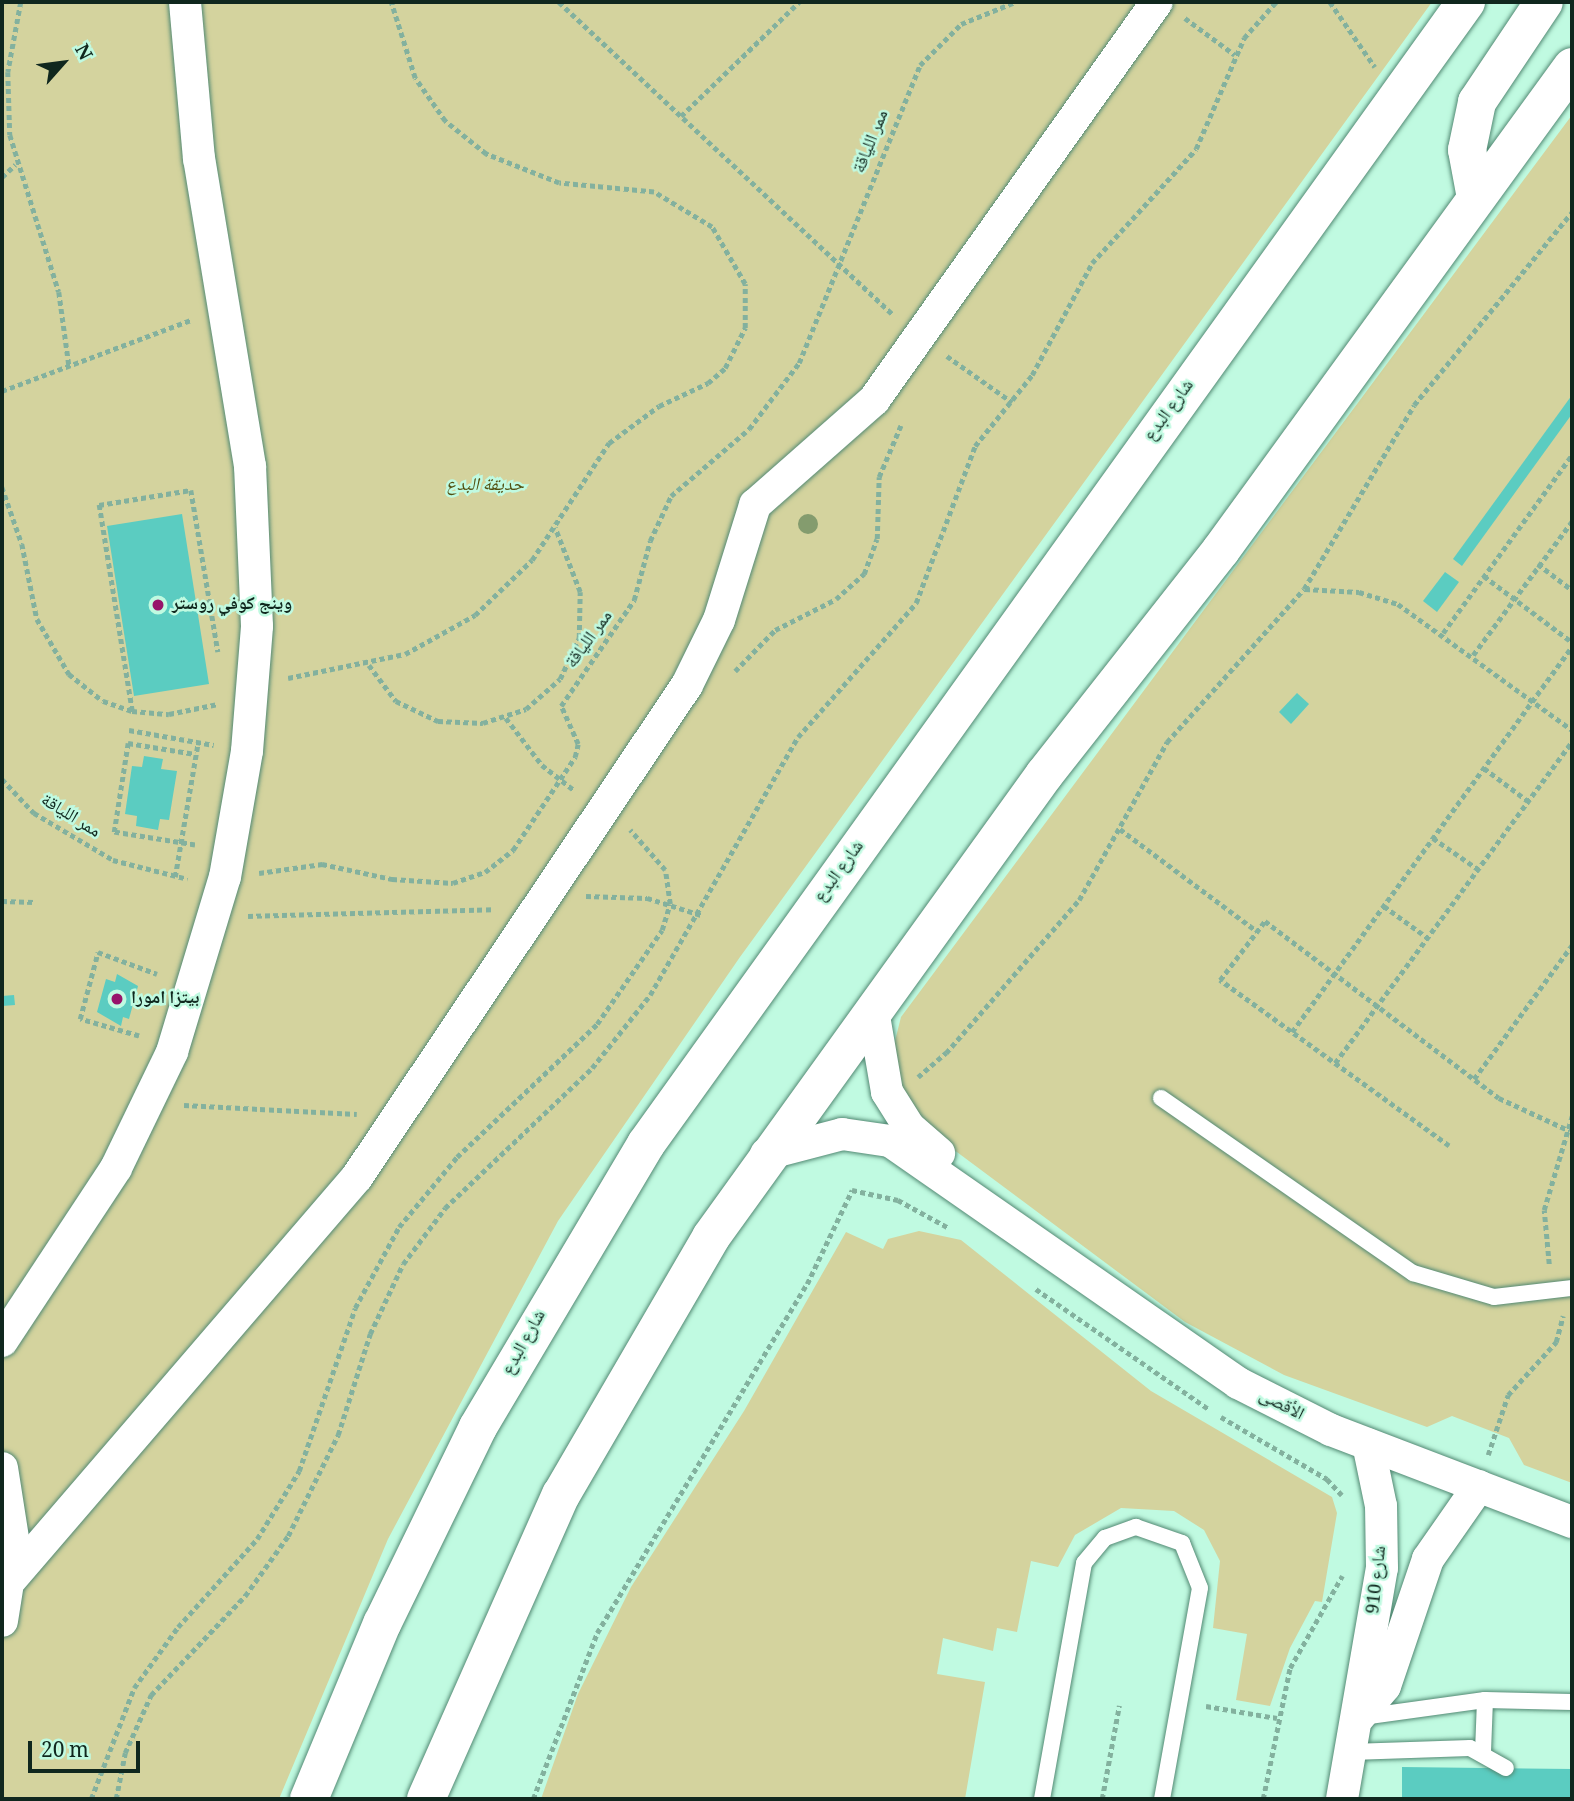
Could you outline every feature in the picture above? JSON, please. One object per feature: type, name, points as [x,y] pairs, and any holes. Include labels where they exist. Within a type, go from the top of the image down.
[{"type":"main road","name":"شارع البدع","points":[[309,1799],[382,1624],[472,1439],[631,1167],[1466,2]]},
{"type":"main road","points":[[1476,198],[1467,150],[1476,102],[1545,2]]},
{"type":"main road","points":[[426,1799],[561,1495],[658,1321],[766,1154],[1572,67]]},
{"type":"street","points":[[2,1341],[78,1231],[148,1102],[201,972],[228,864],[247,751],[257,626],[251,479],[199,159],[185,2]]},
{"type":"street","points":[[12,1578],[319,1225],[400,1117],[704,653],[755,505],[783,475],[858,419],[1166,6]]},
{"type":"street","name":"الأقصى","points":[[873,1010],[881,1077],[901,1116],[1000,1198],[1023,1228]]},
{"type":"street","name":"الأقصى","points":[[766,1154],[842,1134],[874,1136],[905,1149],[989,1213],[1023,1228],[1238,1383],[1368,1444],[1572,1522]]},
{"type":"street","name":"شارع 910","points":[[1342,1799],[1359,1717],[1360,1672],[1382,1558],[1381,1506],[1368,1444]]},
{"type":"street","points":[[2,1468],[12,1511],[12,1578],[2,1621]]},
{"type":"street","name":"شارع 910","points":[[1359,1717],[1385,1686],[1428,1559],[1479,1486]]},
{"type":"lane","points":[[1161,1098],[1413,1273],[1494,1297],[1572,1288]]},
{"type":"lane","points":[[1042,1799],[1084,1563],[1119,1530],[1168,1533],[1199,1571],[1181,1701],[1162,1799]]},
{"type":"lane","points":[[1483,1752],[1485,1700]]},
{"type":"lane","points":[[1359,1717],[1485,1700],[1572,1702]]},
{"type":"lane","points":[[1352,1752],[1455,1746],[1483,1752],[1506,1768]]},
{"type":"path","points":[[21,2],[8,72],[16,166],[59,292],[69,365]]},
{"type":"path","points":[[2,487],[44,639],[85,689],[132,711],[188,712],[252,689],[369,664],[441,637],[475,615],[532,561],[610,443],[725,368],[745,328],[745,284],[726,244],[675,200],[634,187],[534,176],[464,139],[415,78],[391,2]]},
{"type":"path","points":[[559,2],[837,263],[920,337],[1012,402]]},
{"type":"path","points":[[681,116],[799,2]]},
{"type":"path","name":"ممر اللياقة","points":[[2,779],[56,829],[113,860],[175,877],[228,864],[322,864],[420,883],[469,879],[513,850],[578,751],[561,706],[634,600],[659,518],[688,477],[749,429],[784,387],[920,65],[961,24],[1015,2]]},
{"type":"path","points":[[116,1799],[125,1753],[151,1695],[245,1596],[288,1536],[338,1435],[370,1334],[403,1264],[445,1208],[593,1068],[701,915],[798,737],[916,603],[940,554],[962,473],[1012,402],[1092,263],[1196,149],[1235,55],[1276,2]]},
{"type":"path","points":[[1330,2],[1366,58],[1401,90]]},
{"type":"path","points":[[1166,6],[1235,55]]},
{"type":"path","points":[[2,177],[16,166]]},
{"type":"path","points":[[908,1083],[946,1053],[1062,920],[1120,829],[1188,713],[1304,589],[1414,405],[1572,212]]},
{"type":"path","points":[[2,391],[223,307]]},
{"type":"path","points":[[1443,632],[1572,455]]},
{"type":"path","points":[[132,711],[99,505],[191,490],[219,662]]},
{"type":"path","points":[[1472,655],[1572,521]]},
{"type":"path","points":[[369,664],[381,684],[416,714],[460,724],[506,718],[560,679],[579,638],[580,592],[555,528]]},
{"type":"path","points":[[1538,564],[1572,590]]},
{"type":"path","points":[[1484,576],[1572,642]]},
{"type":"path","points":[[1304,589],[1377,596],[1443,632],[1572,730]]},
{"type":"path","points":[[1292,1032],[1572,647]]},
{"type":"path","points":[[92,1799],[134,1688],[178,1627],[257,1539],[293,1483],[355,1308],[399,1227],[457,1157],[597,1024],[654,943],[670,904],[658,857],[602,810],[560,780],[506,718]]},
{"type":"path","points":[[128,730],[247,751]]},
{"type":"path","points":[[175,877],[198,742]]},
{"type":"path","points":[[1335,1063],[1572,742]]},
{"type":"path","points":[[195,754],[128,743],[114,832],[181,843],[228,864]]},
{"type":"path","points":[[1484,768],[1528,802]]},
{"type":"path","points":[[1120,829],[1257,931]]},
{"type":"path","points":[[1433,838],[1478,869]]},
{"type":"path","points":[[215,917],[451,912],[601,895],[670,904],[701,915]]},
{"type":"path","points":[[2,901],[34,902]]},
{"type":"path","points":[[1384,906],[1428,938]]},
{"type":"path","points":[[1449,1146],[1220,980],[1265,921],[1474,1079],[1522,1112],[1570,1131]]},
{"type":"path","points":[[1474,1079],[1572,945]]},
{"type":"path","points":[[143,1022],[139,1036],[80,1019],[99,952],[158,969],[155,983]]},
{"type":"path","points":[[148,1102],[400,1117]]},
{"type":"path","points":[[533,1799],[597,1633],[807,1284],[852,1190],[898,1200],[960,1235]]},
{"type":"path","points":[[1026,1281],[1199,1403],[1327,1479],[1345,1505]]},
{"type":"path","points":[[1263,1799],[1290,1668],[1334,1598],[1345,1566]]},
{"type":"path","points":[[1181,1701],[1278,1718]]},
{"type":"path","points":[[1102,1799],[1119,1706]]},
{"type":"green space","name":"حديقة البدع","points":[[2,2],[1432,2],[740,957],[558,1221],[388,1539],[279,1799],[2,1799]]},
{"type":"green space","points":[[1572,115],[1572,1483],[1524,1465],[1509,1438],[1452,1416],[1427,1427],[1284,1375],[1185,1322],[926,1129],[900,1096],[891,1057],[901,1017]]},
{"type":"green space","points":[[919,1231],[961,1240],[1151,1391],[1332,1497],[1337,1513],[1322,1602],[1315,1601],[1290,1648],[1270,1706],[1236,1700],[1247,1634],[1213,1628],[1220,1561],[1204,1530],[1174,1511],[1121,1508],[1075,1535],[1058,1567],[1031,1561],[1017,1632],[997,1628],[993,1651],[943,1638],[937,1674],[985,1682],[965,1799],[541,1799],[578,1694],[631,1587],[744,1411],[846,1232],[883,1249],[888,1239]]},
{"type":"building","points":[[1572,395],[1572,414],[1462,566],[1453,559]]},
{"type":"building","name":"وينج كوفي روستر","points":[[182,514],[209,684],[134,696],[107,526]]},
{"type":"building","points":[[1445,572],[1459,582],[1437,612],[1423,601]]},
{"type":"building","points":[[1297,693],[1309,704],[1291,724],[1279,712]]},
{"type":"building","points":[[144,756],[163,759],[161,769],[177,771],[169,820],[160,819],[158,830],[136,826],[137,816],[125,814],[132,766],[142,767]]},
{"type":"building","name":"بيتزا امورا","points":[[117,974],[138,986],[129,1019],[123,1017],[121,1026],[97,1012],[106,979],[115,982]]},
{"type":"building","points":[[14,995],[15,1005],[2,1006],[2,996]]},
{"type":"building","points":[[1402,1767],[1572,1769],[1572,1799],[1402,1799]]},
{"type":"place","name":"وينج كوفي روستر","points":[[158,605]]},
{"type":"place","name":"بيتزا امورا","points":[[117,999]]}]
